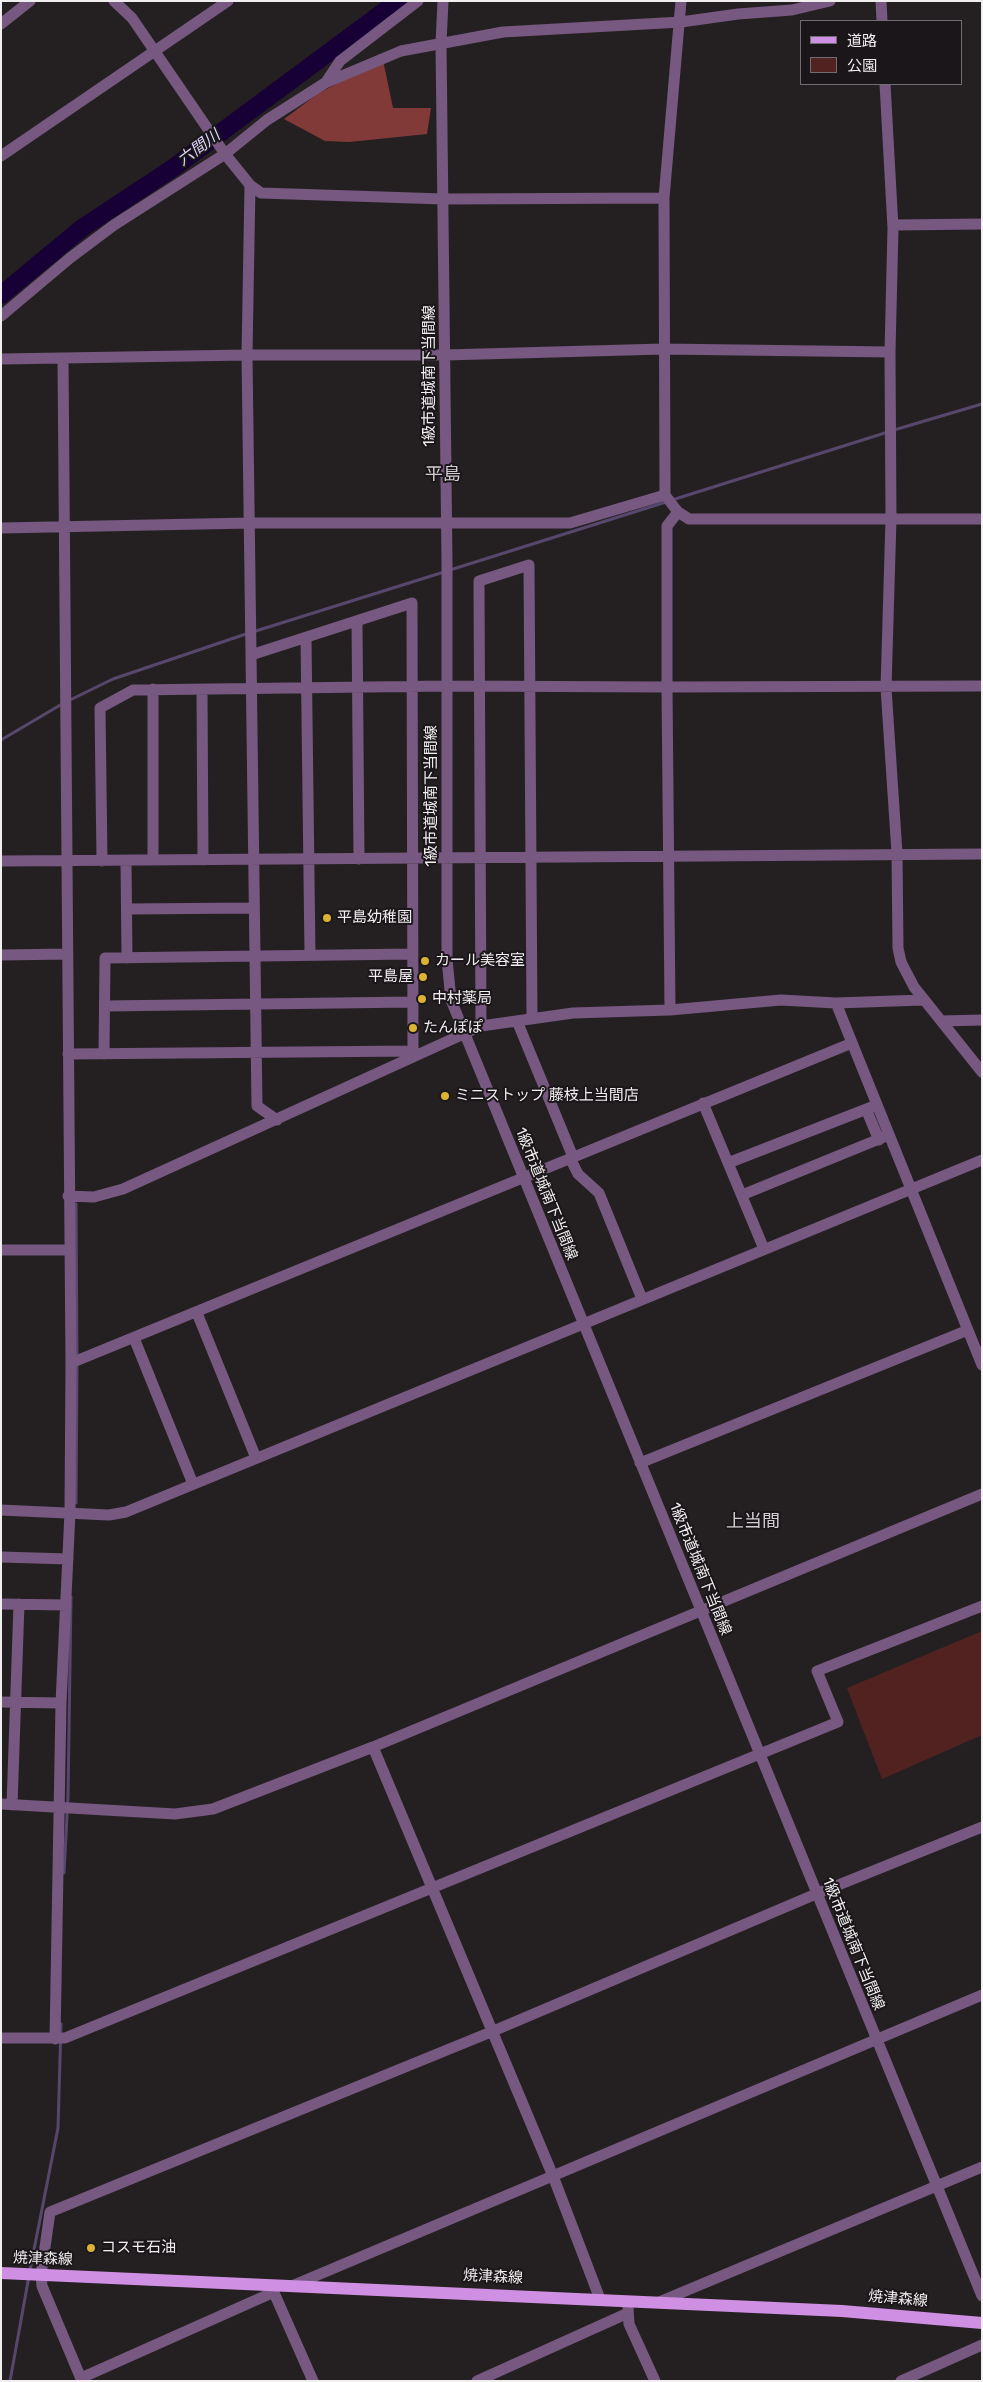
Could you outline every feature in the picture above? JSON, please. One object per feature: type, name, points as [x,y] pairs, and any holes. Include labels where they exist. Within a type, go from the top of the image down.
[{"type":"main road","name":"焼津森線","points":[[1,2273],[272,2288],[294,2284],[600,2298],[842,2311],[982,2323]]},
{"type":"street","points":[[1,24],[30,1]]},
{"type":"street","points":[[114,1],[132,18],[223,152],[250,185],[260,194],[443,198],[664,198]]},
{"type":"street","points":[[1,156],[228,1]]},
{"type":"street","points":[[325,83],[340,61],[418,1]]},
{"type":"street","name":"1級市道城南下当間線","points":[[443,1],[441,43],[447,563],[448,982],[451,1000],[463,1034],[982,2296]]},
{"type":"street","points":[[681,1],[681,22],[664,198],[663,349],[665,495],[678,512],[689,519],[982,519]]},
{"type":"street","points":[[1,316],[70,258],[114,225],[267,120],[325,83],[401,51],[503,32],[681,22],[738,14],[792,10],[830,1]]},
{"type":"street","points":[[881,1],[882,20]]},
{"type":"street","points":[[885,85],[893,228],[890,352],[891,519],[886,688],[897,853],[898,948],[907,976],[923,1000],[982,1072]]},
{"type":"street","points":[[250,185],[247,354],[255,1053],[257,1106],[277,1120]]},
{"type":"street","points":[[893,228],[895,224],[982,224]]},
{"type":"street","points":[[1,359],[247,354],[444,354],[663,349],[890,352]]},
{"type":"street","points":[[60,2039],[62,1703],[68,1559],[75,1513],[68,1196],[68,861],[64,358]]},
{"type":"street","points":[[1,528],[250,523],[570,523],[665,495]]},
{"type":"street","points":[[670,1010],[667,526],[678,512]]},
{"type":"street","points":[[481,1026],[479,581],[529,565],[532,1019]]},
{"type":"street","points":[[251,655],[412,604],[414,1053]]},
{"type":"street","points":[[357,621],[359,859]]},
{"type":"street","points":[[306,638],[310,955]]},
{"type":"street","points":[[102,861],[100,708],[134,690],[412,686],[886,688],[982,686]]},
{"type":"street","points":[[152,860],[153,689]]},
{"type":"street","points":[[202,690],[203,860]]},
{"type":"street","points":[[1,861],[480,859],[897,853],[982,854]]},
{"type":"street","points":[[126,861],[127,958]]},
{"type":"street","points":[[126,909],[253,908]]},
{"type":"street","points":[[1,955],[68,954]]},
{"type":"street","points":[[104,1054],[105,958],[413,954]]},
{"type":"street","points":[[68,1196],[94,1197],[123,1188],[277,1120],[414,1053],[481,1026],[573,1013],[670,1010],[781,1000],[836,1003],[923,1000]]},
{"type":"street","points":[[105,1006],[413,1002]]},
{"type":"street","points":[[836,1003],[852,1043],[871,1107],[911,1189],[982,1365]]},
{"type":"street","points":[[941,1021],[982,1020]]},
{"type":"street","points":[[517,1021],[578,1174],[599,1193],[642,1299]]},
{"type":"street","points":[[71,1363],[197,1313],[522,1177],[852,1043]]},
{"type":"street","points":[[68,1054],[414,1053]]},
{"type":"street","points":[[703,1104],[764,1249]]},
{"type":"street","points":[[728,1163],[871,1107]]},
{"type":"street","points":[[742,1195],[884,1137]]},
{"type":"street","points":[[1,1510],[109,1515],[126,1512],[982,1160]]},
{"type":"street","points":[[1,1250],[69,1250]]},
{"type":"street","points":[[197,1313],[256,1458]]},
{"type":"street","points":[[640,1463],[968,1330]]},
{"type":"street","points":[[134,1338],[193,1484]]},
{"type":"street","points":[[19,1604],[16,1703],[7,1804],[195,1813],[232,1803],[373,1747],[701,1609],[982,1494]]},
{"type":"street","points":[[1,1557],[68,1559]]},
{"type":"street","points":[[1,1604],[66,1605]]},
{"type":"street","points":[[1,2038],[60,2039],[838,1722],[817,1671],[982,1606]]},
{"type":"street","points":[[1,1702],[62,1703]]},
{"type":"street","points":[[373,1747],[553,2176],[600,2298]]},
{"type":"street","points":[[313,2381],[272,2288],[82,2379],[46,2298],[41,2275],[50,2212],[491,2032],[816,1894],[982,1827]]},
{"type":"street","points":[[294,2284],[982,1995]]},
{"type":"street","points":[[659,2302],[982,2167]]},
{"type":"street","points":[[627,2300],[628,2319],[655,2381]]},
{"type":"street","points":[[477,2381],[628,2319]]},
{"type":"street","points":[[901,2381],[982,2345]]},
{"type":"green space","points":[[982,1631],[982,1735],[882,1779],[847,1688]]},
{"type":"shaded area","points":[[383,60],[393,108],[431,108],[427,134],[349,142],[325,141],[284,119],[319,93]]},
{"type":"waterway","name":"六間川","points":[[1,295],[82,228],[173,168],[398,1]]},
{"type":"waterway","points":[[894,430],[982,404]]},
{"type":"waterway","points":[[672,500],[888,432]]},
{"type":"waterway","points":[[450,570],[666,502]]},
{"type":"waterway","points":[[70,700],[113,679],[243,635],[444,572]]},
{"type":"waterway","points":[[1,740],[62,704]]},
{"type":"waterway","points":[[76,1204],[77,1356]]},
{"type":"waterway","points":[[76,1503],[77,1367]]},
{"type":"waterway","points":[[64,1873],[68,1797],[71,1597]]},
{"type":"waterway","points":[[30,2270],[58,2128],[61,2024]]},
{"type":"waterway","points":[[10,2381],[29,2276]]},
{"type":"place","name":"平島幼稚園","points":[[327,918]]},
{"type":"place","name":"カール美容室","points":[[425,961]]},
{"type":"place","name":"平島屋","points":[[423,977]]},
{"type":"place","name":"中村薬局","points":[[422,999]]},
{"type":"place","name":"たんぽぽ","points":[[413,1028]]},
{"type":"place","name":"ミニストップ 藤枝上当間店","points":[[445,1096]]},
{"type":"place","name":"コスモ石油","points":[[91,2248]]},
{"type":"district","name":"平島","points":[[443,475]]},
{"type":"district","name":"上当間","points":[[753,1522]]}]
